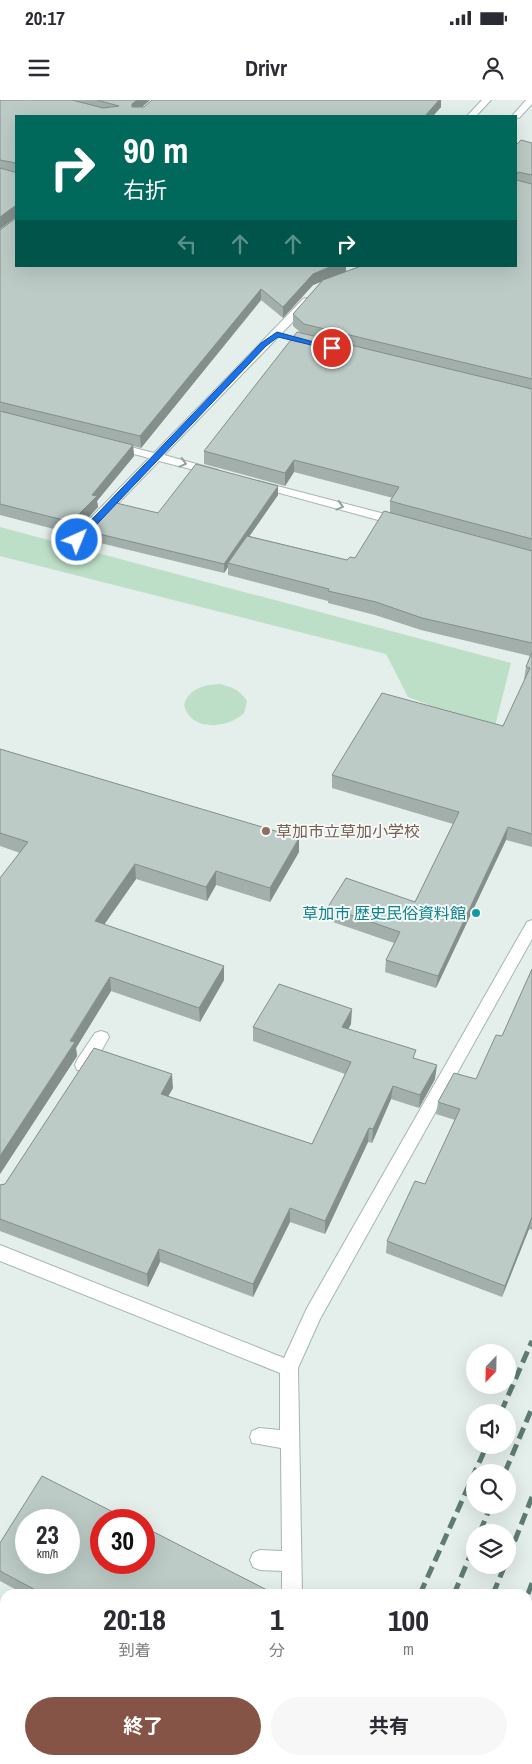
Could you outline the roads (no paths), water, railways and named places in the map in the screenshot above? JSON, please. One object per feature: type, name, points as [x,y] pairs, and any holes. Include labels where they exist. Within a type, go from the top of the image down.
[{"type":"street","points":[[472,115],[487,100]]},
{"type":"street","points":[[517,115],[531,100]]},
{"type":"street","points":[[77,540],[264,344],[282,336],[312,295]]},
{"type":"street","points":[[100,442],[225,475]]},
{"type":"street","points":[[244,480],[407,524]]},
{"type":"street","points":[[292,1589],[289,1368],[313,1314],[532,926]]},
{"type":"street","points":[[75,1078],[101,1037]]},
{"type":"street","points":[[0,1253],[289,1368]]},
{"type":"street","points":[[259,1437],[290,1440]]},
{"type":"street","points":[[260,1560],[292,1562]]},
{"type":"railway","points":[[504,1404],[532,1341]]},
{"type":"railway","points":[[508,1464],[532,1408]]},
{"type":"railway","points":[[422,1589],[483,1454]]},
{"type":"railway","points":[[516,1538],[532,1497]]},
{"type":"railway","points":[[483,1524],[487,1514]]},
{"type":"railway","points":[[456,1589],[466,1565]]},
{"type":"railway","points":[[495,1589],[501,1574]]},
{"type":"railway","points":[[530,1589],[532,1583]]},
{"type":"place","name":"草加市立草加小学校","points":[[266,831]]},
{"type":"place","name":"草加市 歴史民俗資料館","points":[[476,913]]}]
